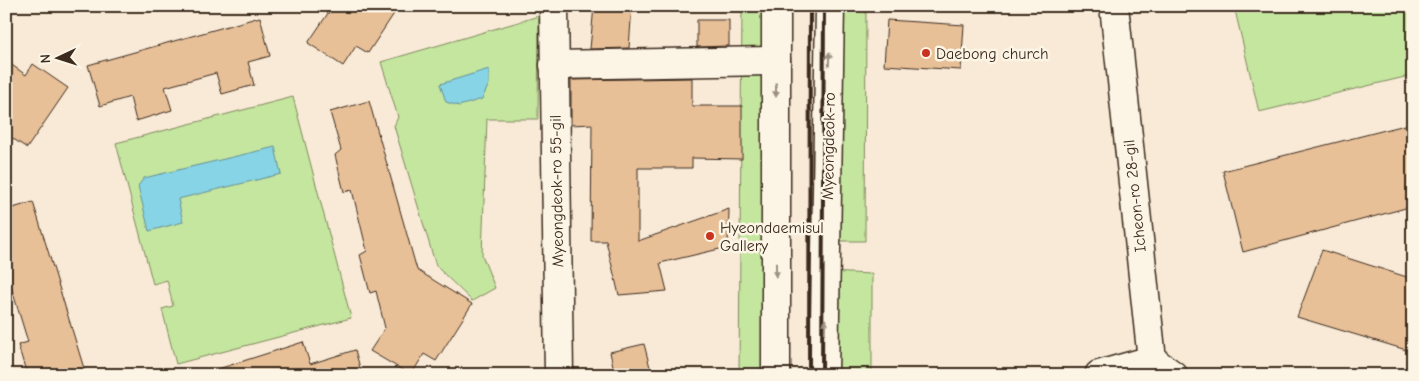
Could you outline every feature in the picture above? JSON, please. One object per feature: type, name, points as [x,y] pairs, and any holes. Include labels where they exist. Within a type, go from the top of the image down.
[{"type":"street","name":"Myeongdeok-ro 55-gil","points":[[554,6],[559,375]]},
{"type":"street","points":[[776,6],[776,375]]},
{"type":"street","name":"Myeongdeok-ro","points":[[824,375],[830,6]]},
{"type":"street","name":"Icheon-ro 28-gil","points":[[1114,6],[1159,370]]},
{"type":"street","points":[[554,65],[776,61]]},
{"type":"street","points":[[1099,375],[1159,370]]},
{"type":"green space","points":[[742,6],[776,6],[776,375],[739,375]]},
{"type":"green space","points":[[829,6],[866,6],[865,241],[826,241]]},
{"type":"green space","points":[[1234,6],[1413,6],[1413,75],[1259,112]]},
{"type":"green space","points":[[539,16],[538,119],[487,119],[482,255],[495,288],[472,301],[436,266],[394,126],[398,117],[381,62]]},
{"type":"green space","points":[[293,97],[351,318],[176,364],[162,309],[173,306],[167,280],[153,284],[116,143]]},
{"type":"green space","points":[[826,272],[872,274],[872,375],[824,375]]},
{"type":"water","points":[[489,69],[489,84],[482,99],[459,106],[446,102],[440,84]]},
{"type":"water","points":[[275,147],[281,174],[178,199],[183,222],[149,231],[138,186],[144,178]]},
{"type":"building","points":[[333,6],[399,6],[368,53],[356,46],[343,66],[308,43]]},
{"type":"building","points":[[594,6],[632,6],[629,48],[590,49]]},
{"type":"building","points":[[260,17],[270,56],[248,62],[254,85],[222,94],[216,73],[165,87],[172,110],[136,121],[130,97],[100,106],[88,65]]},
{"type":"building","points":[[697,20],[729,20],[729,46],[697,47]]},
{"type":"building","points":[[887,20],[964,25],[961,70],[884,65]]},
{"type":"building","points":[[6,61],[26,75],[33,64],[68,88],[27,148],[6,134]]},
{"type":"building","points":[[692,78],[692,106],[742,106],[742,159],[692,158],[692,168],[638,168],[638,241],[729,209],[728,247],[660,263],[667,291],[619,295],[606,241],[591,241],[592,124],[571,125],[571,80]]},
{"type":"building","points":[[369,101],[417,270],[472,304],[436,361],[424,354],[411,375],[370,351],[385,328],[376,291],[370,293],[360,255],[367,251],[352,190],[344,192],[335,155],[341,150],[330,112]]},
{"type":"building","points":[[1413,123],[1413,206],[1243,252],[1223,171]]},
{"type":"building","points":[[33,202],[86,375],[27,375],[18,345],[28,342],[10,283],[6,284],[6,210]]},
{"type":"building","points":[[1322,250],[1413,279],[1413,352],[1297,317]]},
{"type":"building","points":[[303,342],[310,364],[355,350],[362,375],[216,375],[215,370]]},
{"type":"building","points":[[644,344],[652,375],[615,375],[610,352]]},
{"type":"railway","points":[[809,375],[810,6]]},
{"type":"railway","points":[[822,375],[824,6]]},
{"type":"place","name":"Daebong church","points":[[926,53]]},
{"type":"place","name":"Hyeondaemisul Gallery","points":[[710,236]]}]
